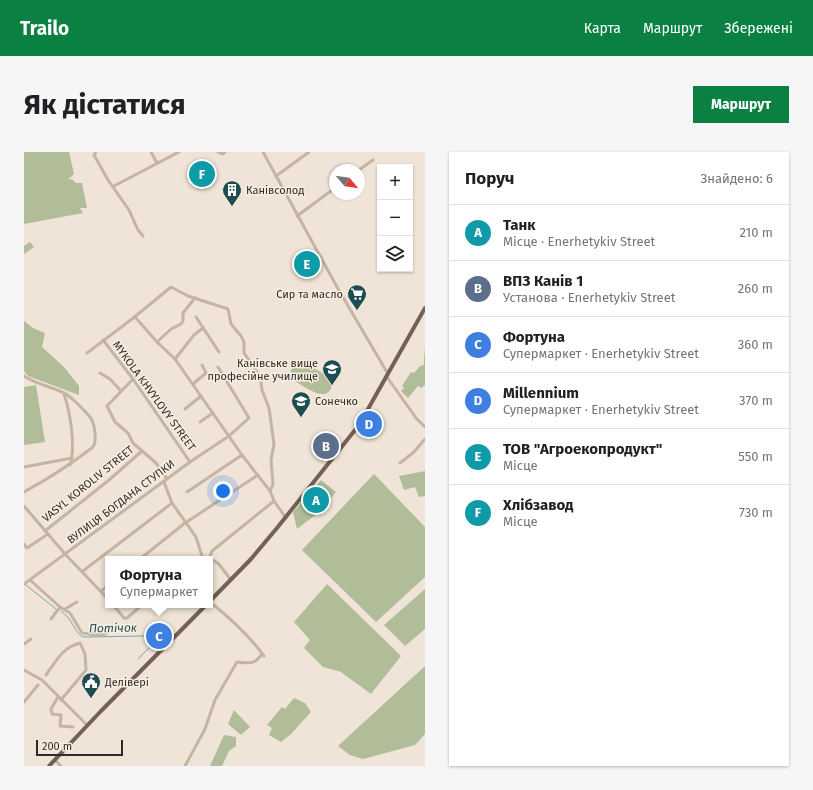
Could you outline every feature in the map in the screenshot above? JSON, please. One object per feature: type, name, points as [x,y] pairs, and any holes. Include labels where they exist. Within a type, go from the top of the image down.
[{"type":"main road","points":[[213,598],[251,559],[286,518],[359,425],[425,308]]},
{"type":"main road","points":[[49,766],[203,608]]},
{"type":"street","points":[[96,152],[94,155],[108,180],[114,186],[138,230],[144,236]]},
{"type":"street","points":[[151,152],[156,164]]},
{"type":"street","points":[[114,186],[179,152]]},
{"type":"street","points":[[218,152],[223,154],[225,152]]},
{"type":"street","points":[[263,152],[297,216],[387,375],[416,418],[425,427]]},
{"type":"street","points":[[276,176],[309,152]]},
{"type":"street","points":[[365,166],[373,160]]},
{"type":"street","points":[[297,216],[329,192]]},
{"type":"street","points":[[87,352],[135,317],[171,287],[195,298],[228,309],[232,324],[244,342],[244,353],[260,376],[262,390],[269,408],[274,444],[272,460],[273,484],[270,491]]},
{"type":"street","points":[[156,342],[171,329],[181,324],[183,321],[183,313],[195,298]]},
{"type":"street","points":[[135,317],[156,342],[175,359],[242,455],[270,491],[274,501],[286,518]]},
{"type":"street","points":[[196,317],[220,352]]},
{"type":"street","points":[[175,359],[194,335],[203,328]]},
{"type":"street","name":"MYKOLA KHVYLOVY STREET","points":[[103,340],[190,462]]},
{"type":"street","points":[[192,384],[206,373],[202,365]]},
{"type":"street","name":"ВУЛИЦЯ БОГДАНА СТУПКИ","points":[[24,584],[165,480],[229,436],[249,418],[218,367]]},
{"type":"street","points":[[100,373],[110,379],[121,391]]},
{"type":"street","points":[[24,376],[32,381],[64,392],[90,417],[93,423],[95,444],[54,476],[24,492]]},
{"type":"street","points":[[132,379],[107,406],[115,422],[128,433],[133,443],[156,463],[165,480],[172,503],[196,537],[202,556]]},
{"type":"street","points":[[64,392],[73,442],[70,464]]},
{"type":"street","points":[[185,409],[201,396]]},
{"type":"street","points":[[200,422],[213,413]]},
{"type":"street","points":[[400,463],[414,452],[425,439]]},
{"type":"street","name":"VASYL KOROLIV STREET","points":[[45,531],[109,480],[142,451]]},
{"type":"street","points":[[187,492],[242,455]]},
{"type":"street","points":[[24,468],[72,458]]},
{"type":"street","points":[[144,556],[185,523],[258,475]]},
{"type":"street","points":[[211,556],[212,551],[274,501]]},
{"type":"street","points":[[83,571],[172,503]]},
{"type":"street","points":[[24,506],[65,554],[105,595]]},
{"type":"street","points":[[24,544],[27,548],[48,534]]},
{"type":"street","points":[[213,560],[218,563],[231,580]]},
{"type":"street","points":[[30,580],[60,607],[70,613],[82,633],[96,635],[106,634]]},
{"type":"street","points":[[65,609],[77,602]]},
{"type":"street","points":[[185,766],[205,729],[215,700],[237,662],[252,663],[257,661],[263,655],[239,627],[213,604]]},
{"type":"street","points":[[51,619],[60,607]]},
{"type":"street","points":[[116,608],[124,618],[127,618],[139,608]]},
{"type":"street","points":[[24,644],[31,640]]},
{"type":"street","points":[[46,675],[59,655],[65,649],[80,643],[85,654],[86,670],[51,708],[52,714],[61,715],[60,726],[73,727]]},
{"type":"street","points":[[24,670],[42,680],[87,726]]},
{"type":"street","points":[[24,702],[38,685]]},
{"type":"street","points":[[55,760],[61,766]]},
{"type":"green space","points":[[24,152],[69,152],[74,174],[68,180],[72,179],[76,183],[82,183],[87,208],[80,208],[83,213],[24,224]]},
{"type":"green space","points":[[30,242],[34,247],[24,254],[24,246]]},
{"type":"green space","points":[[24,321],[33,328],[45,333],[42,347],[64,367],[79,386],[79,395],[28,376],[24,371]]},
{"type":"green space","points":[[425,348],[425,385],[421,388],[418,386],[408,398],[401,391],[404,388],[402,386],[411,372],[414,373],[420,366],[424,365]]},
{"type":"green space","points":[[298,363],[312,367],[323,373],[332,384],[330,390],[326,394],[321,394],[309,390],[293,380],[291,370]]},
{"type":"green space","points":[[36,385],[45,442],[24,445],[24,387]]},
{"type":"green space","points":[[425,471],[425,496],[419,497],[415,487],[404,490],[399,476]]},
{"type":"green space","points":[[374,474],[425,527],[425,577],[376,622],[302,550]]},
{"type":"green space","points":[[321,480],[336,492],[318,513],[297,529],[293,512],[310,493],[313,486],[315,487]]},
{"type":"green space","points":[[327,584],[401,656],[371,694],[341,672],[323,667],[304,648],[310,640],[294,622]]},
{"type":"green space","points":[[425,589],[425,629],[405,646],[384,625]]},
{"type":"green space","points":[[425,666],[425,734],[415,745],[363,759],[350,755],[338,746]]},
{"type":"green space","points":[[294,698],[305,703],[311,712],[291,734],[281,742],[269,735],[272,728],[267,725],[282,707],[285,709]]},
{"type":"green space","points":[[234,710],[250,727],[241,735],[228,724]]},
{"type":"green space","points":[[224,735],[236,737],[236,746],[229,751],[222,766],[210,766]]},
{"type":"waterway","name":"Потічок","points":[[26,585],[56,609]]},
{"type":"waterway","name":"Потічок","points":[[61,611],[68,617],[77,632],[83,637],[145,636],[153,644],[138,659]]},
{"type":"place","name":"Хлібзавод","points":[[202,174]]},
{"type":"place","name":"Канівсолод","points":[[232,207]]},
{"type":"place","name":"ТОВ \"Агроекопродукт\"","points":[[307,264]]},
{"type":"place","name":"Сир та масло","points":[[357,311]]},
{"type":"place","name":"Канівське вище професійне училище","points":[[332,386]]},
{"type":"place","name":"Сонечко","points":[[301,418]]},
{"type":"place","name":"Millennium","points":[[369,424]]},
{"type":"place","name":"ВПЗ Канів 1","points":[[326,446]]},
{"type":"place","name":"Танк","points":[[316,500]]},
{"type":"place","name":"Фортуна","points":[[159,636]]},
{"type":"place","name":"Делівері","points":[[91,699]]}]
